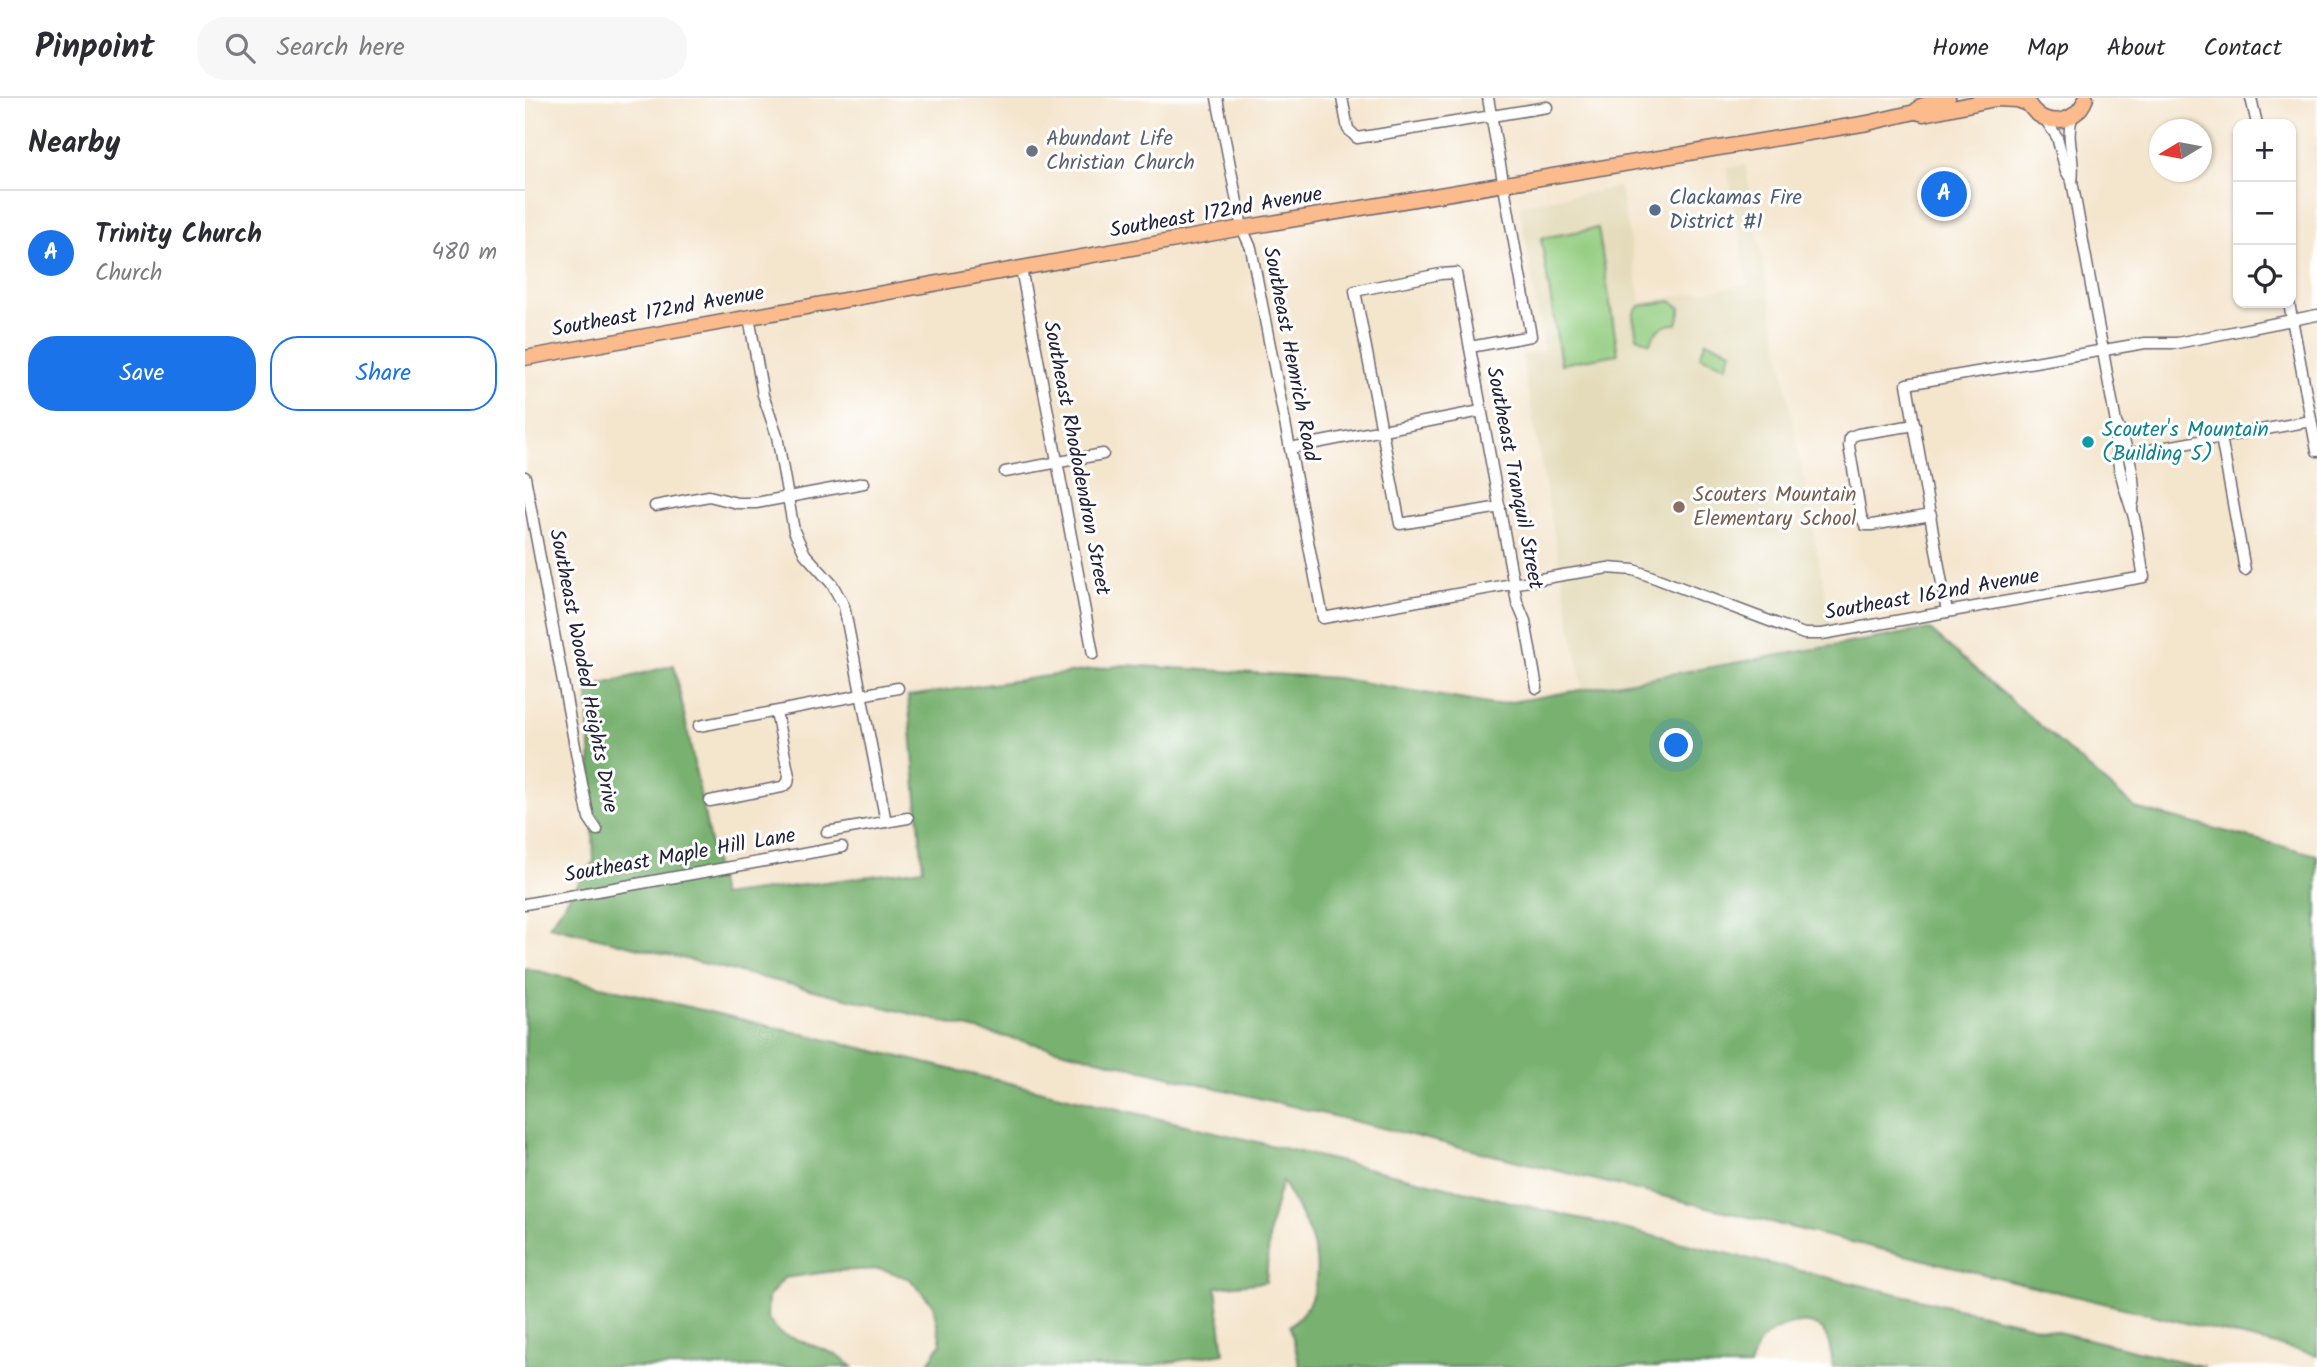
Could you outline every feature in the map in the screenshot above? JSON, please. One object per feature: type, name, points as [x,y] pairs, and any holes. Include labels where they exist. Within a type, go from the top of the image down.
[{"type":"main road","name":"Southeast 172nd Avenue","points":[[1915,112],[1921,106],[1948,98]]},
{"type":"main road","name":"Southeast 172nd Avenue","points":[[525,358],[1242,228],[1504,186],[1868,123],[1915,112],[1924,114],[2003,99],[2027,101],[2035,113],[2045,119]]},
{"type":"main road","points":[[2045,119],[2056,121],[2072,117],[2088,100]]},
{"type":"street","name":"Southeast Hemrich Road","points":[[1217,98],[1242,228],[1251,248],[1323,618]]},
{"type":"street","points":[[1342,98],[1348,129],[1357,138],[1547,107]]},
{"type":"street","points":[[1470,347],[1531,336],[1488,98]]},
{"type":"street","points":[[2251,98],[2256,119]]},
{"type":"street","points":[[2072,117],[2068,135],[2074,170],[2072,181]]},
{"type":"street","points":[[2045,119],[2057,137],[2066,171],[2072,181],[2116,423],[2115,437],[2126,497],[2131,508]]},
{"type":"street","name":"Southeast Rhododendron Street","points":[[1021,268],[1093,654]]},
{"type":"street","name":"Southeast Tranquil Street","points":[[1382,430],[1355,291],[1456,273],[1517,602],[1525,621],[1537,688]]},
{"type":"street","points":[[2290,308],[2317,451]]},
{"type":"street","points":[[1947,612],[1907,384],[2103,349],[2177,342],[2317,315]]},
{"type":"street","points":[[749,317],[763,395],[777,436],[794,531],[805,554],[832,584],[844,606],[886,822]]},
{"type":"street","points":[[1290,448],[1481,411]]},
{"type":"street","points":[[2128,454],[2311,421]]},
{"type":"street","points":[[2116,423],[2124,435],[2128,454],[2135,495],[2131,508]]},
{"type":"street","points":[[1915,425],[1850,437],[1849,446],[1861,516],[1865,524],[1872,525],[1931,515]]},
{"type":"street","points":[[1382,430],[1400,524],[1500,507]]},
{"type":"street","points":[[2221,437],[2245,570]]},
{"type":"street","points":[[1005,472],[1103,454]]},
{"type":"street","name":"Southeast Wooded Heights Drive","points":[[525,477],[582,784],[589,818],[597,830]]},
{"type":"street","points":[[655,506],[709,496],[751,504],[865,484]]},
{"type":"street","name":"Southeast 162nd Avenue","points":[[1323,618],[1608,568],[1634,570],[1804,634],[1822,634],[2144,577],[2131,508]]},
{"type":"street","points":[[699,726],[898,688]]},
{"type":"street","points":[[710,801],[782,787],[788,783],[789,776],[776,712]]},
{"type":"street","points":[[827,832],[908,818]]},
{"type":"street","name":"Southeast Maple Hill Lane","points":[[525,904],[842,847]]},
{"type":"shaded area","name":"Scouters Mountain Elementary School","points":[[1745,165],[1835,646],[1583,691],[1521,355],[1544,351],[1520,208],[1523,204],[1620,187],[1641,302],[1748,284],[1727,168]]},
{"type":"green space","points":[[1598,228],[1618,354],[1561,364],[1541,238]]},
{"type":"green space","points":[[1671,301],[1681,308],[1677,324],[1660,329],[1650,343],[1637,337],[1633,316],[1635,310],[1640,306]]},
{"type":"green space","points":[[1706,341],[1732,351],[1726,366],[1700,356]]},
{"type":"green space","points":[[1929,629],[2135,808],[2317,855],[2317,1355],[549,926],[594,861],[588,688],[674,665],[721,896],[923,869],[908,696],[1124,665],[1337,678],[1494,705]]},
{"type":"green space","points":[[525,968],[2205,1367],[1833,1367],[1825,1333],[1816,1325],[1799,1323],[1766,1336],[1756,1350],[1750,1367],[1300,1367],[1290,1326],[1306,1308],[1314,1289],[1316,1256],[1306,1225],[1282,1181],[1270,1227],[1266,1282],[1216,1287],[1224,1353],[1142,1367],[926,1367],[941,1343],[933,1305],[910,1279],[882,1269],[835,1271],[784,1278],[768,1298],[767,1317],[779,1333],[838,1355],[853,1367],[525,1367]]},
{"type":"place","name":"Abundant Life Christian Church","points":[[1032,151]]},
{"type":"place","name":"Trinity Church","points":[[1944,194]]},
{"type":"place","name":"Clackamas Fire District #1","points":[[1655,210]]},
{"type":"place","name":"Scouter's Mountain (Building 5)","points":[[2088,442]]},
{"type":"place","name":"Scouters Mountain Elementary School","points":[[1679,507]]}]
